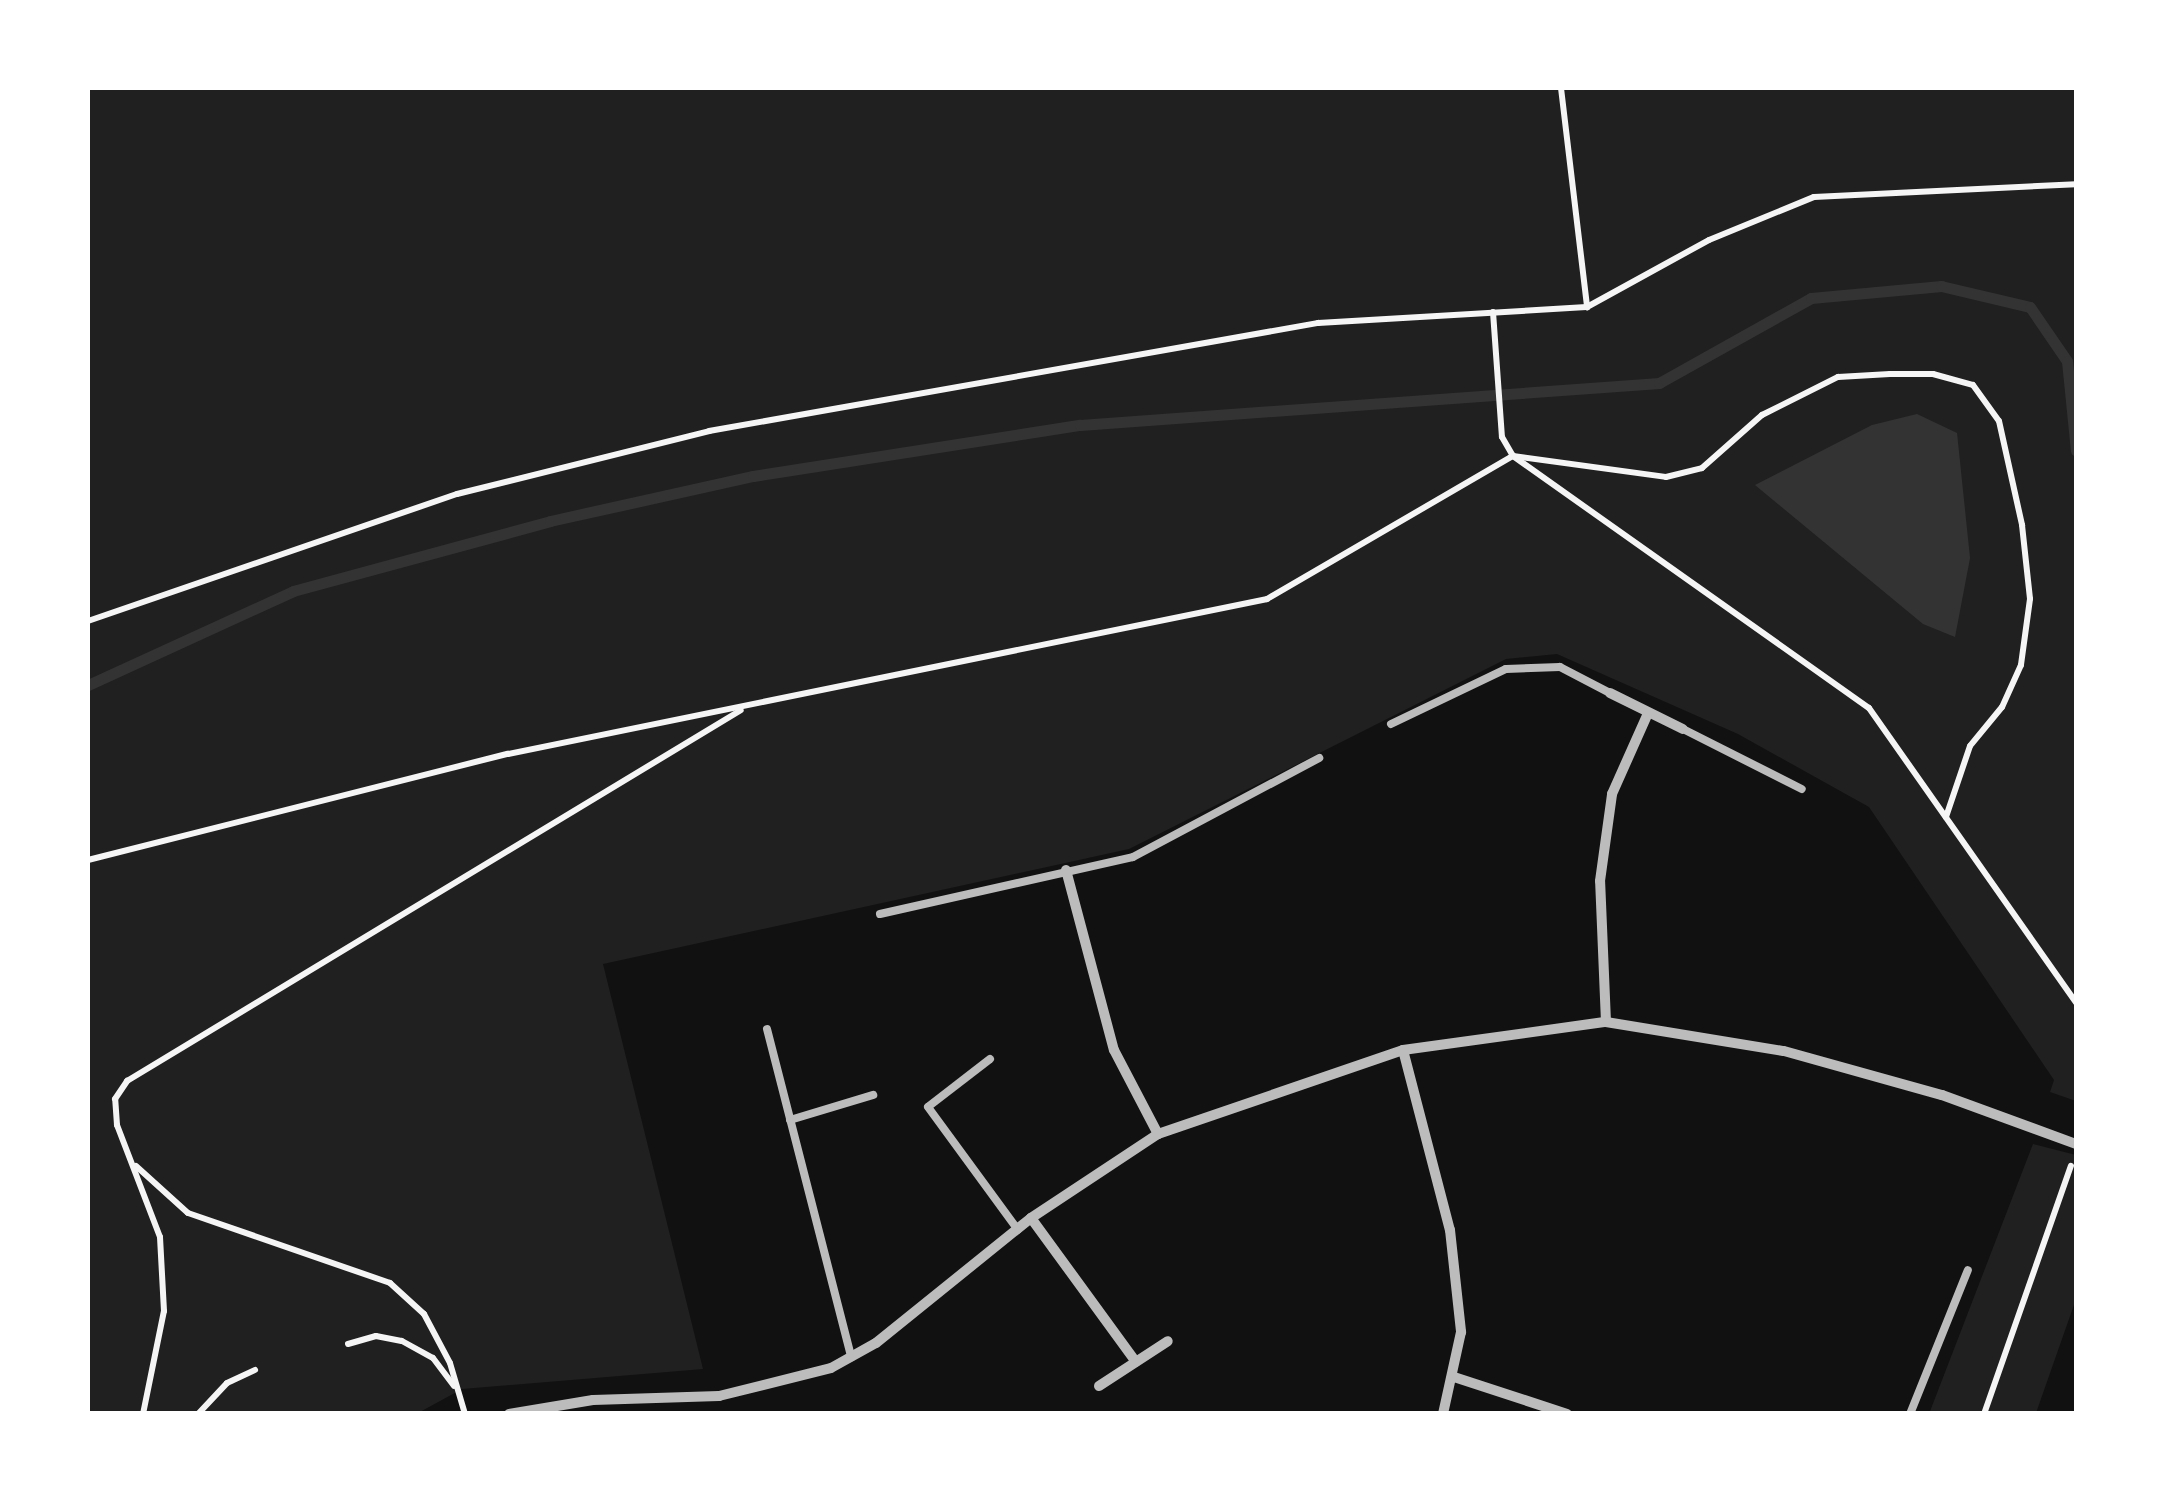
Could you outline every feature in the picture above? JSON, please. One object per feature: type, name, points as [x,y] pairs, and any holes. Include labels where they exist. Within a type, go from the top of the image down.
[{"type":"street","points":[[1610,693],[1682,729]]},
{"type":"street","points":[[1606,1022],[1600,881],[1612,794],[1648,713]]},
{"type":"street","points":[[1066,870],[1114,1050],[1158,1134]]},
{"type":"street","points":[[510,1414],[593,1400],[719,1396],[831,1368],[851,1357],[1031,1218],[1158,1134],[1402,1050],[1606,1022],[1784,1051],[1942,1094],[2076,1147]]},
{"type":"street","points":[[1402,1050],[1450,1230],[1461,1332],[1454,1376],[1442,1414]]},
{"type":"street","points":[[1031,1218],[1136,1362]]},
{"type":"street","points":[[1100,1386],[1168,1341]]},
{"type":"street","points":[[1454,1376],[1567,1414]]},
{"type":"lane","points":[[1391,724],[1506,669],[1560,667],[1610,693]]},
{"type":"lane","points":[[1682,729],[1802,789]]},
{"type":"lane","points":[[880,914],[1134,856],[1319,758]]},
{"type":"lane","points":[[767,1029],[851,1357]]},
{"type":"lane","points":[[990,1060],[928,1107],[1018,1230]]},
{"type":"lane","points":[[790,1120],[874,1095]]},
{"type":"lane","points":[[1910,1414],[1968,1270]]},
{"type":"path","points":[[1561,88],[1588,307]]},
{"type":"path","points":[[88,621],[457,494],[710,431],[1318,323],[1588,307],[1709,240],[1814,197],[2076,184]]},
{"type":"path","points":[[1493,312],[1502,437],[1513,456],[1869,708],[2076,1002]]},
{"type":"path","points":[[88,860],[508,754],[1267,598],[1513,456],[1666,477],[1702,468],[1762,415],[1838,376],[1933,374],[1973,385],[1999,421],[2022,525],[2030,599],[2022,666],[2002,707],[1970,746],[1946,818]]},
{"type":"path","points":[[143,1414],[164,1311],[160,1237],[117,1125],[116,1099],[127,1081],[748,706]]},
{"type":"path","points":[[1984,1414],[2076,1147]]},
{"type":"path","points":[[135,1166],[188,1213],[268,1244],[364,1269],[390,1283],[424,1314],[465,1414]]},
{"type":"path","points":[[348,1344],[376,1336],[402,1341],[434,1358],[458,1391]]},
{"type":"path","points":[[198,1414],[227,1383],[255,1370]]},
{"type":"shaded area","points":[[88,88],[2076,88],[2076,1101],[2050,1092],[2054,1080],[1869,807],[1738,734],[1557,654],[1506,659],[1129,849],[603,964],[703,1369],[462,1389],[418,1413],[88,1413]]},
{"type":"shaded area","points":[[1917,414],[1957,433],[1970,558],[1955,637],[1923,624],[1755,485],[1872,425]]},
{"type":"shaded area","points":[[2033,1144],[2076,1155],[2076,1299],[2036,1413],[1929,1414]]},
{"type":"waterway","points":[[88,685],[293,591],[550,521],[753,476],[1080,425],[1659,383],[1811,298],[1941,286],[2030,307],[2067,361],[2076,451]]}]
